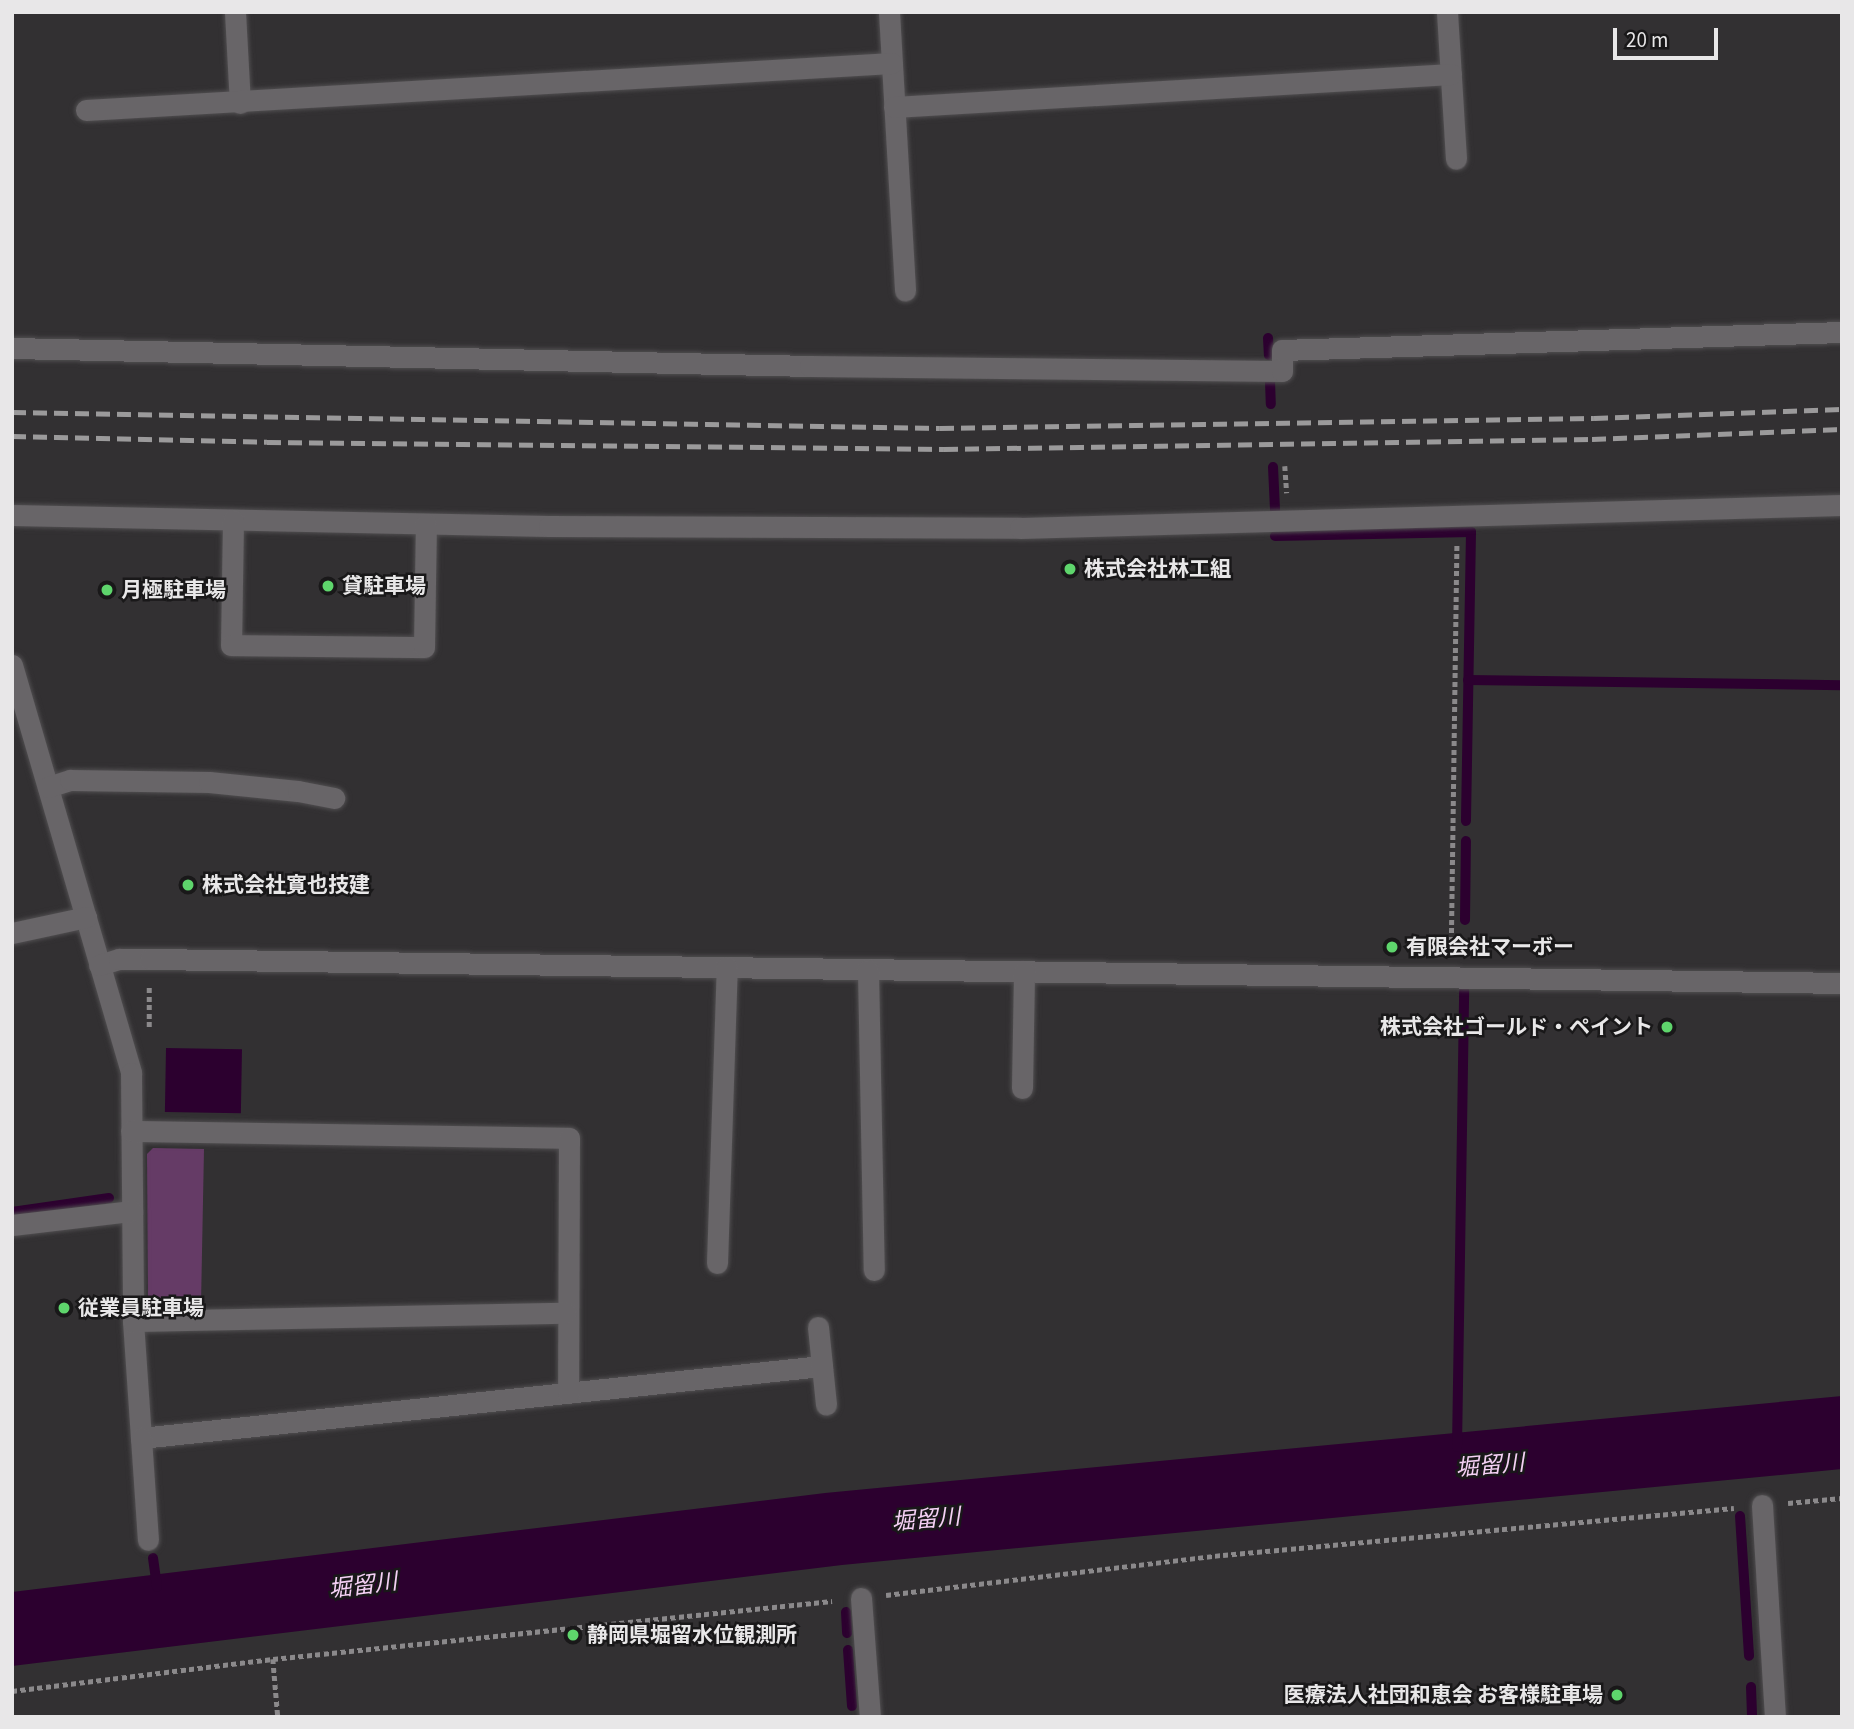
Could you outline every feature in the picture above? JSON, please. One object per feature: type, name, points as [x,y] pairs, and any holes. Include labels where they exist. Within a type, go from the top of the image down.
[{"type":"street","points":[[235,12],[240,103]]},
{"type":"street","points":[[889,12],[905,291]]},
{"type":"street","points":[[1447,12],[1456,159]]},
{"type":"street","points":[[86,110],[892,64]]},
{"type":"street","points":[[894,107],[1451,74]]},
{"type":"street","points":[[12,348],[810,366],[1282,371],[1282,350],[1842,332]]},
{"type":"street","points":[[12,515],[426,524],[1020,528],[1842,505]]},
{"type":"street","points":[[233,520],[230,645],[424,647],[426,524]]},
{"type":"street","points":[[12,665],[131,1073],[133,1321],[148,1540]]},
{"type":"street","points":[[48,787],[70,780],[209,782],[298,790],[334,798]]},
{"type":"street","points":[[12,933],[86,917]]},
{"type":"street","points":[[99,965],[119,959],[140,959],[1842,983]]},
{"type":"street","points":[[717,1263],[727,967]]},
{"type":"street","points":[[868,970],[874,1270]]},
{"type":"street","points":[[1022,1088],[1024,971]]},
{"type":"street","points":[[131,1132],[569,1138],[566,1313],[568,1393]]},
{"type":"street","points":[[12,1225],[132,1211]]},
{"type":"street","points":[[133,1321],[566,1313]]},
{"type":"street","points":[[818,1327],[826,1405]]},
{"type":"street","points":[[141,1438],[822,1366]]},
{"type":"street","points":[[1762,1505],[1775,1717]]},
{"type":"street","points":[[861,1598],[870,1717]]},
{"type":"path","points":[[1451,538],[1451,541],[1457,540],[1451,977]]},
{"type":"path","points":[[12,1691],[273,1659],[861,1598],[1223,1555],[1842,1498]]},
{"type":"path","points":[[273,1659],[278,1717]]},
{"type":"shaded area","points":[[153,1148],[204,1149],[201,1304],[156,1305],[148,1297],[147,1154]]},
{"type":"water","points":[[166,1048],[242,1049],[241,1113],[165,1112]]},
{"type":"water","name":"堀留川","points":[[1842,1396],[1842,1469],[842,1565],[12,1666],[12,1592],[825,1493]]},
{"type":"waterway","points":[[1268,338],[1269,355]]},
{"type":"waterway","points":[[1270,381],[1271,404]]},
{"type":"waterway","points":[[1273,467],[1275,510]]},
{"type":"waterway","points":[[1275,536],[1471,532],[1466,821]]},
{"type":"waterway","points":[[1468,680],[1842,685]]},
{"type":"waterway","points":[[1465,920],[1466,841]]},
{"type":"waterway","name":"堀留川","points":[[1457,1447],[1464,991]]},
{"type":"waterway","points":[[12,1212],[109,1198]]},
{"type":"waterway","points":[[1740,1516],[1749,1656]]},
{"type":"waterway","points":[[153,1558],[157,1587]]},
{"type":"waterway","points":[[846,1612],[847,1633]]},
{"type":"waterway","points":[[848,1650],[852,1706]]},
{"type":"waterway","points":[[1751,1687],[1752,1717]]},
{"type":"railway","points":[[12,412],[940,428],[1594,418],[1842,409]]},
{"type":"railway","points":[[12,436],[267,442],[944,449],[1592,439],[1842,429]]},
{"type":"place","name":"株式会社林工組","points":[[1070,569]]},
{"type":"place","name":"貸駐車場","points":[[328,586]]},
{"type":"place","name":"月極駐車場","points":[[107,590]]},
{"type":"place","name":"株式会社寛也技建","points":[[188,885]]},
{"type":"place","name":"有限会社マーボー","points":[[1392,947]]},
{"type":"place","name":"株式会社ゴールド・ペイント","points":[[1667,1027]]},
{"type":"place","name":"従業員駐車場","points":[[64,1308]]},
{"type":"place","name":"静岡県堀留水位観測所","points":[[573,1635]]},
{"type":"place","name":"医療法人社団和恵会 お客様駐車場","points":[[1617,1695]]}]
